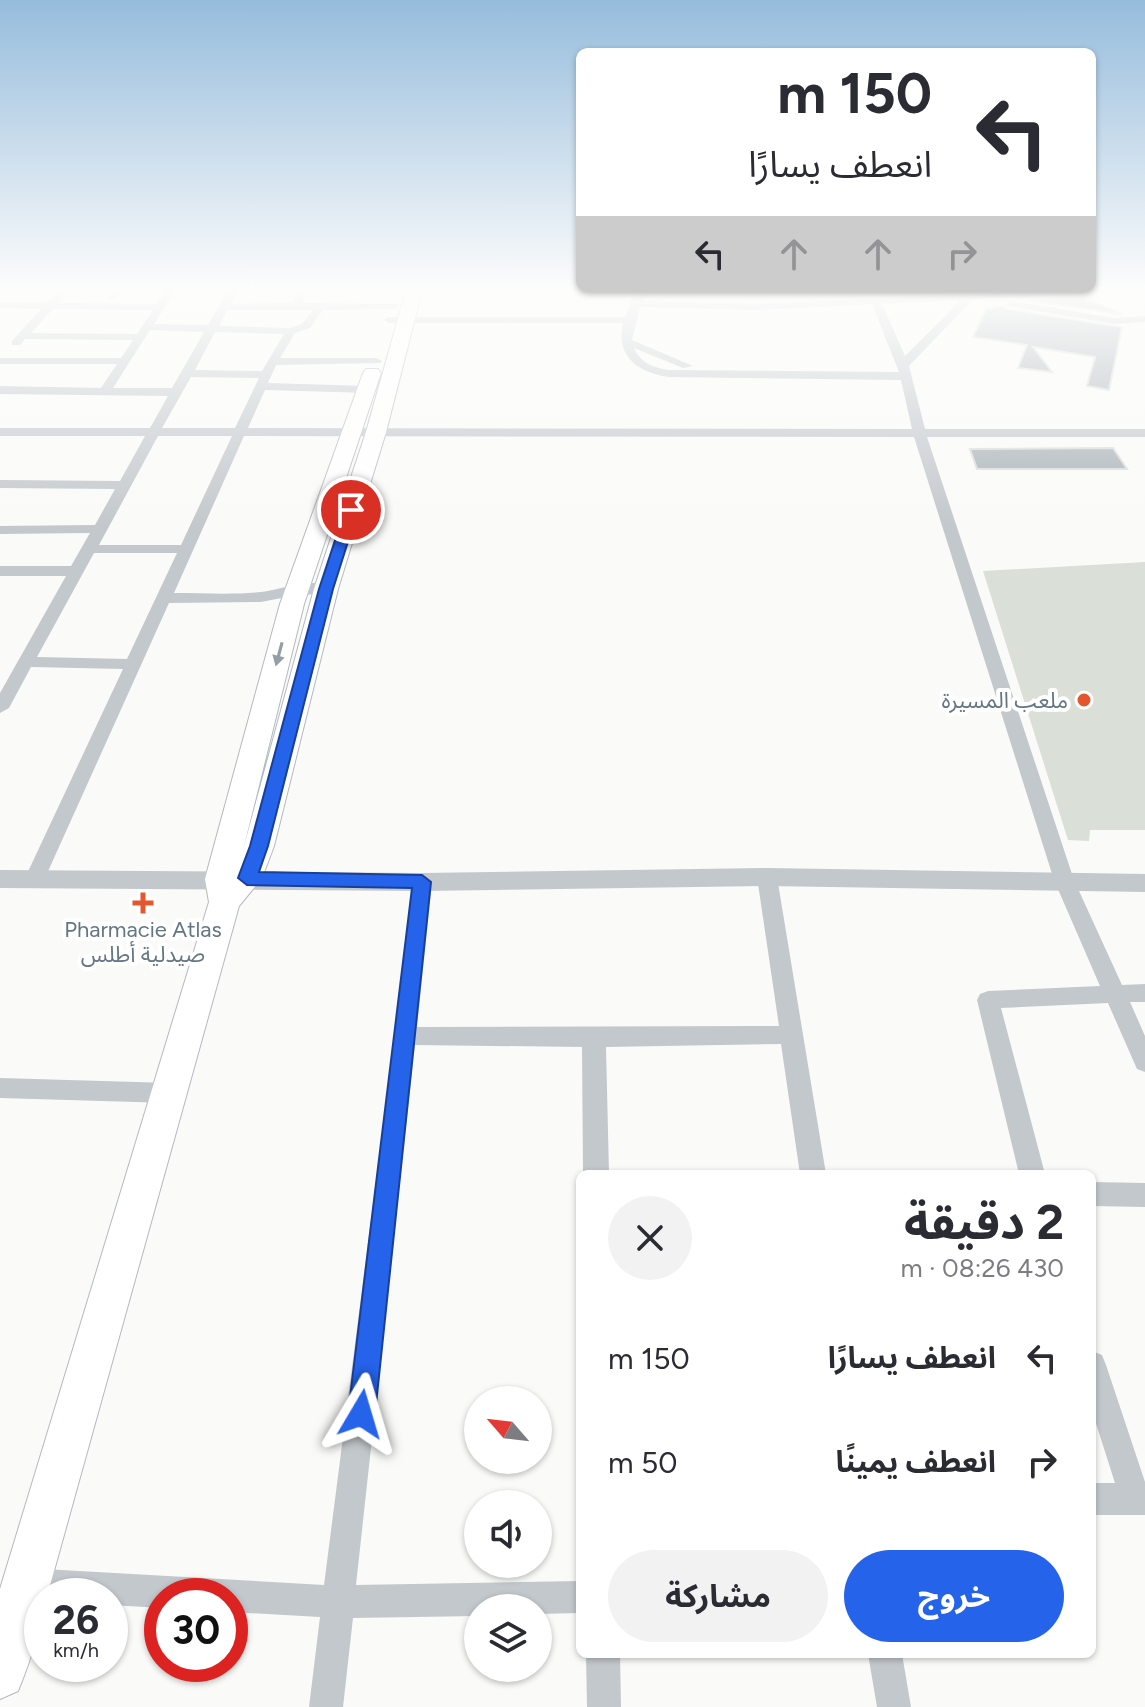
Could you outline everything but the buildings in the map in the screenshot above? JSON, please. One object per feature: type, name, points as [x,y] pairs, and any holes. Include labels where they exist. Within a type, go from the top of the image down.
[{"type":"main road","points":[[28,1578],[231,886],[294,597],[365,432],[367,390],[374,367]]},
{"type":"main road","points":[[231,886],[259,846],[381,367]]},
{"type":"main road","points":[[0,1673],[24,1591]]},
{"type":"street","points":[[105,391],[121,367]]},
{"type":"street","points":[[0,708],[6,686],[26,662],[191,367]]},
{"type":"street","points":[[35,878],[272,367]]},
{"type":"street","points":[[267,375],[332,367]]},
{"type":"street","points":[[685,367],[697,371],[776,377],[904,370],[907,367]]},
{"type":"street","points":[[903,367],[920,434],[1064,880],[1145,1062]]},
{"type":"street","points":[[187,373],[267,375],[367,390]]},
{"type":"street","points":[[0,390],[177,392]]},
{"type":"street","points":[[2,434],[1145,433]]},
{"type":"street","points":[[0,484],[125,485]]},
{"type":"street","points":[[0,530],[100,529]]},
{"type":"street","points":[[89,549],[187,549]]},
{"type":"street","points":[[0,571],[76,571]]},
{"type":"street","points":[[164,598],[324,596]]},
{"type":"street","points":[[26,662],[134,664]]},
{"type":"street","points":[[767,877],[812,1170]]},
{"type":"street","points":[[0,879],[231,886],[767,877],[1145,883]]},
{"type":"street","points":[[326,1707],[422,882]]},
{"type":"street","points":[[1031,1170],[988,1000],[1145,993]]},
{"type":"street","points":[[405,1036],[594,1038],[791,1035]]},
{"type":"street","points":[[594,1038],[596,1170]]},
{"type":"street","points":[[0,1088],[170,1093]]},
{"type":"street","points":[[1096,1194],[1145,1195]]},
{"type":"street","points":[[1096,1376],[1140,1499],[1096,1499]]},
{"type":"street","points":[[248,1597],[340,1602],[576,1597]]},
{"type":"street","points":[[603,1658],[604,1707]]},
{"type":"street","points":[[886,1658],[894,1707]]},
{"type":"shaded area","name":"ملعب المسيرة","points":[[1145,562],[1145,830],[1090,830],[1089,841],[1068,840],[983,571]]},
{"type":"place","name":"ملعب المسيرة","points":[[1084,700]]},
{"type":"place","name":"Pharmacie Atlas صيدلية أطلس","points":[[143,903]]},
{"type":"route","points":[[351,510],[326,589],[259,846],[247,878],[422,882],[361,1414]]}]
